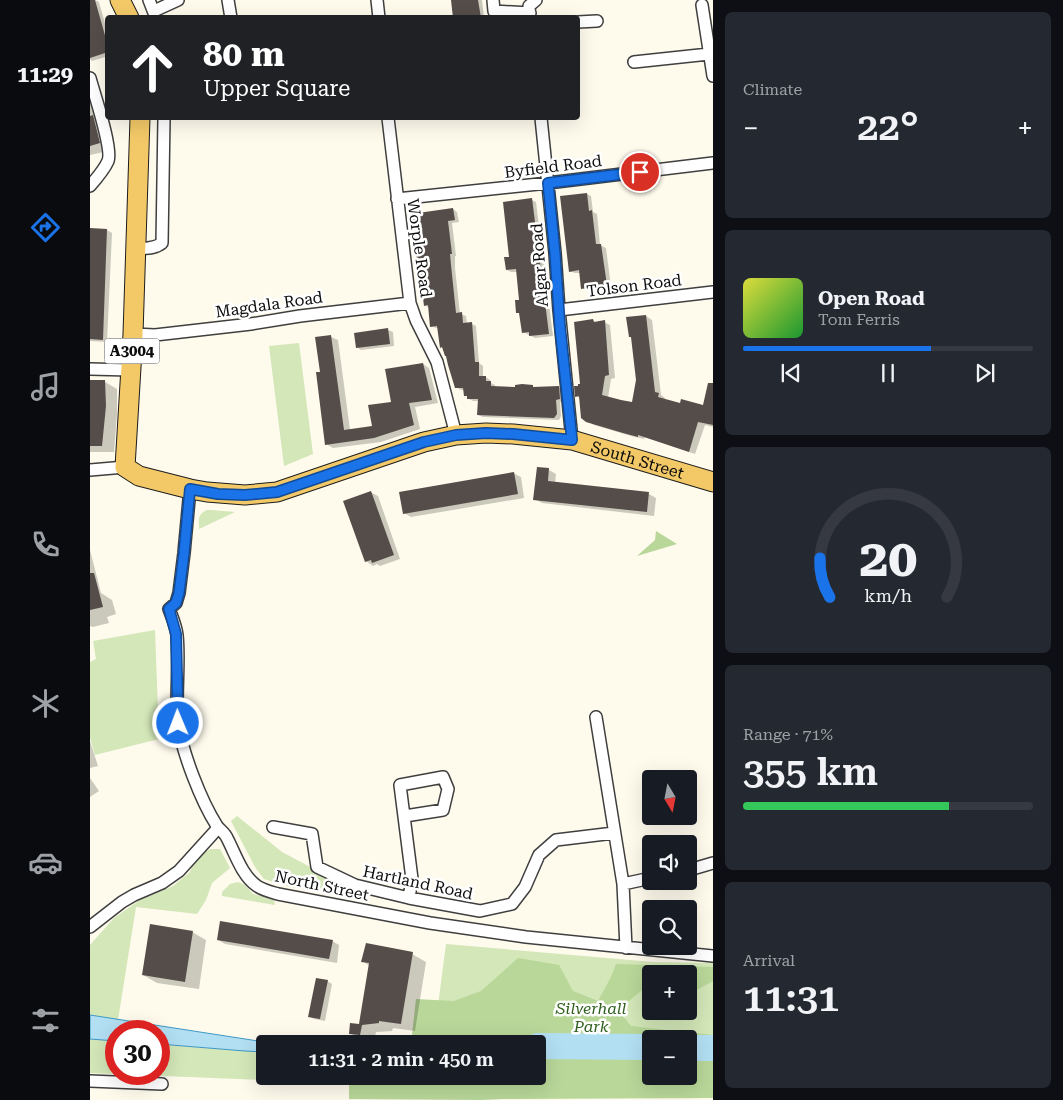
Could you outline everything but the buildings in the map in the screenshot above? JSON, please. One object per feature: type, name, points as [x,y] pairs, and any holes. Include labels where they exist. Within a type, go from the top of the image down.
[{"type":"main road","points":[[120,0],[128,15]]},
{"type":"main road","name":"A3004","points":[[124,467],[133,334],[140,120]]},
{"type":"main road","name":"South Street","points":[[124,467],[139,476],[218,494],[245,495],[277,492],[424,442],[456,435],[486,433],[572,440],[713,482]]},
{"type":"street","points":[[149,0],[155,14],[178,0]]},
{"type":"street","points":[[228,0],[230,15]]},
{"type":"street","points":[[377,0],[379,15]]},
{"type":"street","points":[[493,0],[494,11],[530,15],[529,6],[536,0]]},
{"type":"street","points":[[702,5],[713,76]]},
{"type":"street","points":[[580,22],[597,21]]},
{"type":"street","points":[[634,62],[709,54]]},
{"type":"street","points":[[90,78],[108,145],[109,159],[90,186]]},
{"type":"street","points":[[136,249],[154,247],[162,242],[164,120]]},
{"type":"street","name":"Worple Road","points":[[388,120],[410,303],[439,370],[456,435]]},
{"type":"street","name":"Algar Road","points":[[542,120],[572,440]]},
{"type":"street","name":"Byfield Road","points":[[397,199],[713,163]]},
{"type":"street","name":"Tolson Road","points":[[559,310],[713,292]]},
{"type":"street","name":"Magdala Road","points":[[133,334],[155,335],[410,303]]},
{"type":"street","points":[[90,369],[130,370]]},
{"type":"street","points":[[90,470],[124,467]]},
{"type":"street","name":"North Street","points":[[190,489],[178,598],[176,603],[169,609],[176,634],[178,723],[183,746],[208,809],[218,828],[225,835],[242,869],[256,886],[354,909],[526,938],[713,956]]},
{"type":"street","points":[[596,717],[623,884],[626,948]]},
{"type":"street","points":[[404,816],[443,810],[448,789],[443,777],[400,785],[404,816],[412,878],[409,898]]},
{"type":"street","name":"Hartland Road","points":[[273,827],[312,834],[318,867],[355,885],[409,898],[480,911],[512,904],[525,887],[539,855],[556,840],[614,833]]},
{"type":"street","points":[[90,927],[122,902],[162,883],[180,871],[218,828]]},
{"type":"street","points":[[697,868],[713,863]]},
{"type":"street","points":[[623,884],[642,880]]},
{"type":"street","points":[[90,1081],[105,1082]]},
{"type":"green space","points":[[299,343],[313,454],[284,466],[269,346]]},
{"type":"green space","points":[[207,510],[235,512],[199,529],[200,516]]},
{"type":"green space","points":[[656,531],[677,544],[637,556],[655,540]]},
{"type":"green space","points":[[155,630],[159,739],[95,755],[90,738],[90,662],[96,659],[93,641]]},
{"type":"green space","points":[[237,816],[282,852],[331,878],[332,892],[290,887],[264,879],[255,867],[231,821]]},
{"type":"green space","points":[[210,849],[220,849],[230,868],[212,883],[206,900],[197,914],[136,907],[118,1020],[90,1015],[90,945],[114,918],[140,900],[173,886],[190,872],[199,856]]},
{"type":"green space","points":[[238,882],[245,885],[253,894],[274,900],[275,905],[222,896],[222,892],[230,884]]},
{"type":"green space","name":"Silverhall Park","points":[[446,944],[653,962],[713,963],[713,1083],[697,1083],[697,1030],[642,1030],[642,1081],[546,1079],[546,1035],[434,1035]]},
{"type":"green space","points":[[518,958],[559,965],[573,991],[598,1001],[616,964],[648,965],[642,965],[642,990],[618,1010],[631,1026],[667,1030],[642,1030],[642,1085],[697,1085],[697,1033],[713,1035],[713,1098],[349,1099],[349,1085],[546,1085],[546,1035],[412,1035],[416,999],[454,1001],[481,991]]},
{"type":"green space","points":[[697,967],[713,967],[713,981],[697,990]]},
{"type":"green space","points":[[90,1039],[105,1040],[105,1074],[90,1073]]},
{"type":"green space","points":[[170,1045],[256,1052],[256,1080],[170,1076]]},
{"type":"water","points":[[90,1015],[122,1020],[105,1020],[105,1040],[90,1039]]},
{"type":"water","points":[[170,1027],[256,1041],[256,1052],[170,1045]]},
{"type":"waterway","points":[[546,1046],[642,1047]]},
{"type":"waterway","points":[[697,1048],[713,1048]]},
{"type":"route","points":[[178,723],[176,634],[169,609],[176,603],[179,593],[190,489],[218,494],[245,495],[277,492],[433,439],[456,435],[513,434],[572,440],[548,183],[640,172]]}]
